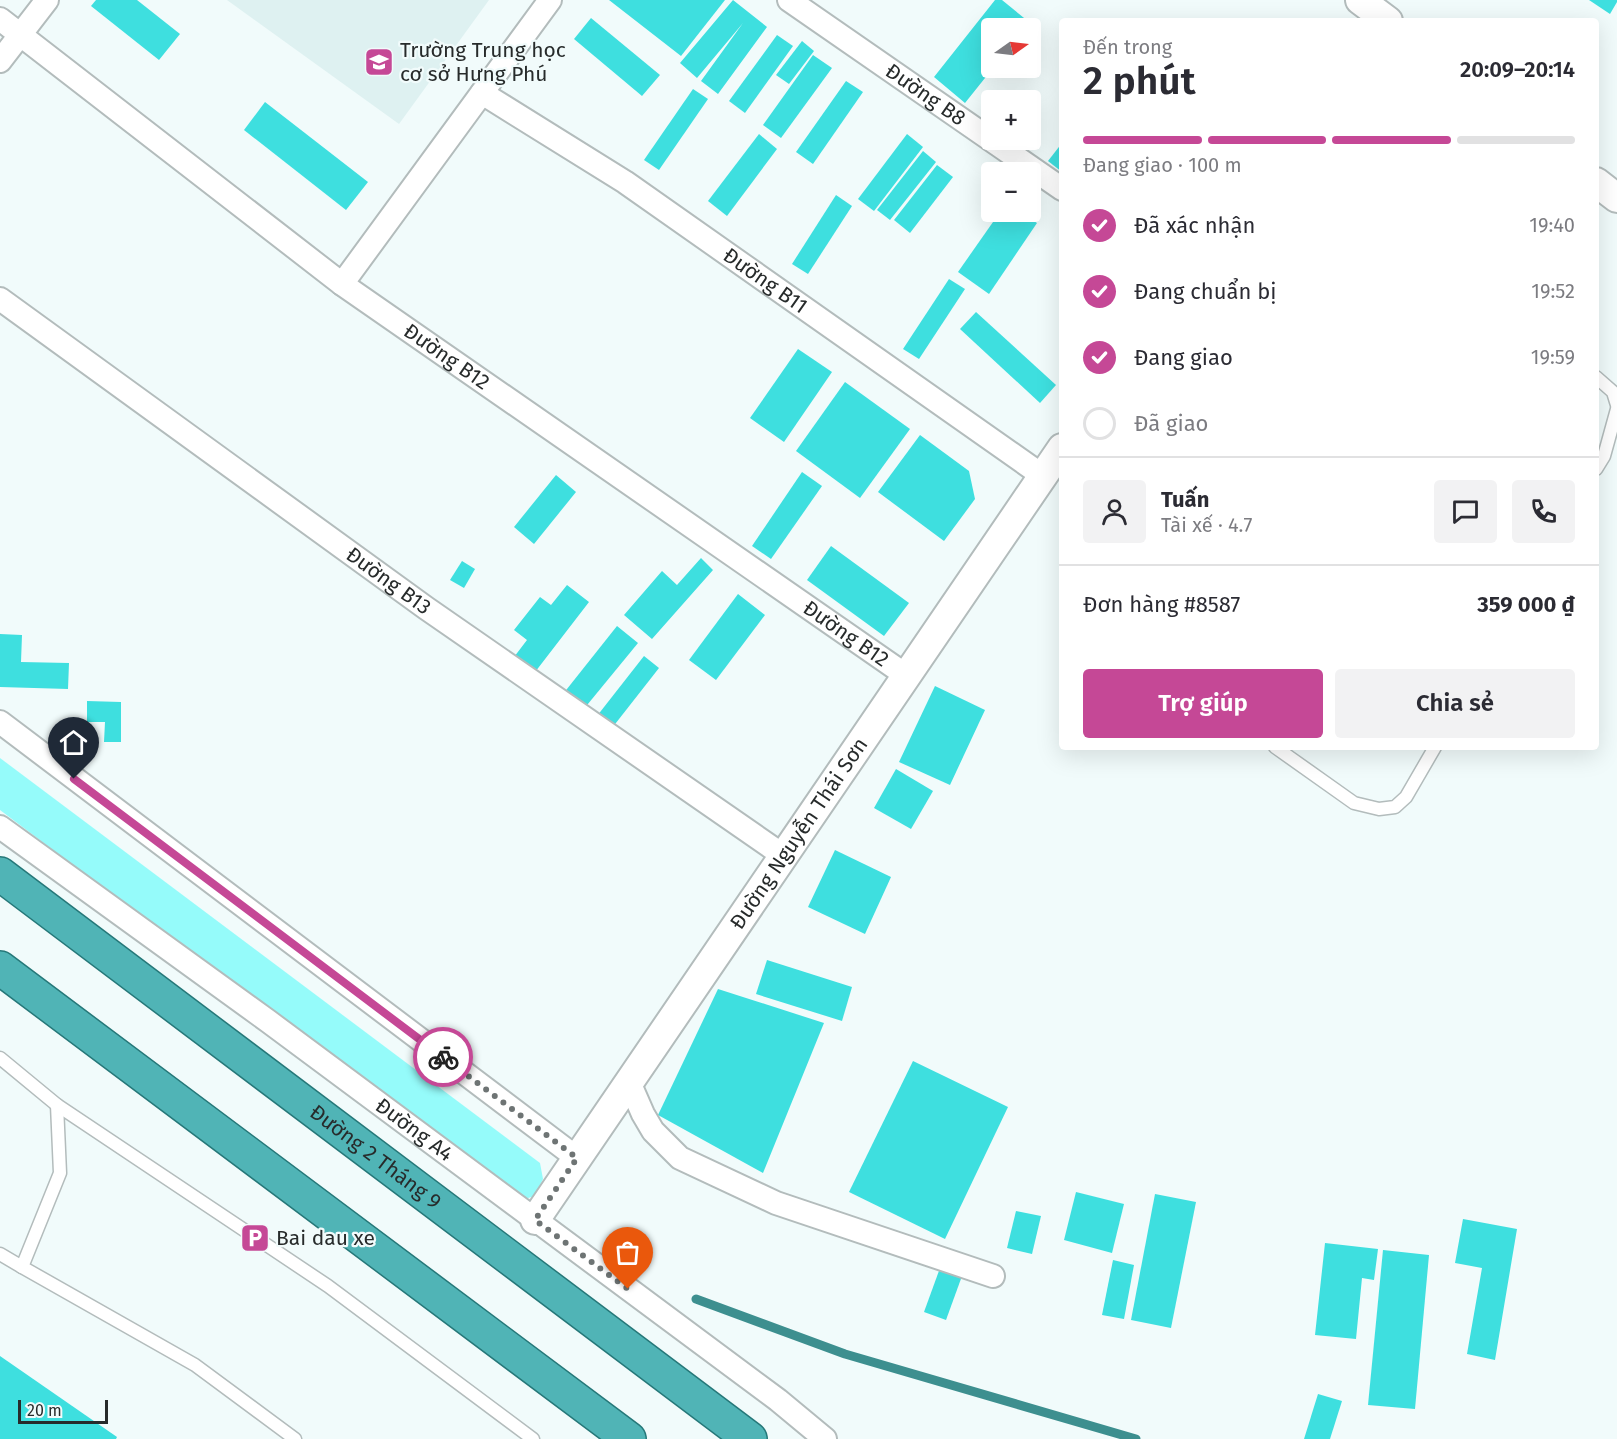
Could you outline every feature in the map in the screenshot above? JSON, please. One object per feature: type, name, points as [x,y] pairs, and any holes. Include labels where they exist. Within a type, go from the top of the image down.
[{"type":"highway","name":"Đường 2 Tháng 9","points":[[0,874],[750,1439]]},
{"type":"highway","points":[[0,968],[629,1439]]},
{"type":"street","points":[[0,61],[47,0]]},
{"type":"street","points":[[342,284],[550,0]]},
{"type":"street","name":"Đường B8","points":[[789,0],[1059,187]]},
{"type":"street","name":"Đường B12","points":[[0,19],[342,284],[906,676]]},
{"type":"street","name":"Đường B11","points":[[482,93],[625,182],[1043,476]]},
{"type":"street","points":[[1599,184],[1617,198]]},
{"type":"street","name":"Đường B13","points":[[0,299],[426,608],[784,856]]},
{"type":"street","name":"Đường Nguyễn Thái Sơn","points":[[535,1220],[1059,452]]},
{"type":"street","points":[[0,722],[577,1158]]},
{"type":"street","name":"Đường A4","points":[[0,827],[268,1021],[778,1400],[825,1439]]},
{"type":"street","points":[[629,1082],[653,1131],[680,1158],[777,1203],[993,1276]]},
{"type":"lane","points":[[1599,380],[1613,392],[1617,407],[1604,456],[1599,464]]},
{"type":"lane","points":[[1279,750],[1354,803],[1378,809],[1395,807],[1406,797],[1433,750]]},
{"type":"lane","points":[[0,1058],[57,1105],[328,1286],[533,1439]]},
{"type":"lane","points":[[22,1267],[60,1173],[57,1105]]},
{"type":"lane","points":[[0,1254],[195,1365],[295,1439]]},
{"type":"shaded area","name":"Trường Trung học cơ sở Hưng Phú","points":[[227,0],[489,0],[399,124]]},
{"type":"shaded area","points":[[0,758],[540,1163],[543,1179],[535,1196],[518,1201],[0,810]]},
{"type":"building","points":[[96,0],[137,0],[180,34],[159,60],[91,6]]},
{"type":"building","points":[[609,0],[725,0],[681,56]]},
{"type":"building","points":[[733,0],[767,27],[718,94],[701,81],[743,23],[697,78],[680,63]]},
{"type":"building","points":[[995,0],[1002,0],[1024,18],[981,18],[981,78],[985,78],[965,103],[934,77]]},
{"type":"building","points":[[1589,0],[1617,0],[1617,2],[1610,14]]},
{"type":"building","points":[[591,18],[660,75],[642,96],[574,39]]},
{"type":"building","points":[[777,35],[793,46],[745,113],[729,101]]},
{"type":"building","points":[[802,41],[814,51],[789,84],[776,75]]},
{"type":"building","points":[[813,55],[832,68],[781,138],[763,125]]},
{"type":"building","points":[[846,81],[863,92],[813,164],[796,152]]},
{"type":"building","points":[[693,89],[708,99],[659,170],[644,160]]},
{"type":"building","points":[[265,102],[368,182],[346,210],[244,130]]},
{"type":"building","points":[[759,134],[777,149],[727,216],[708,201]]},
{"type":"building","points":[[907,134],[923,147],[874,211],[858,199]]},
{"type":"building","points":[[1059,147],[1059,170],[1048,161]]},
{"type":"building","points":[[923,151],[936,162],[890,220],[877,210]]},
{"type":"building","points":[[937,165],[953,177],[910,233],[894,220]]},
{"type":"building","points":[[836,195],[852,206],[808,274],[792,264]]},
{"type":"building","points":[[993,222],[1037,223],[989,294],[958,272]]},
{"type":"building","points":[[949,279],[965,289],[919,359],[903,349]]},
{"type":"building","points":[[976,312],[1056,385],[1040,403],[960,329]]},
{"type":"building","points":[[798,349],[832,372],[784,442],[750,418]]},
{"type":"building","points":[[845,382],[910,429],[860,498],[796,451]]},
{"type":"building","points":[[920,435],[969,471],[975,499],[944,541],[878,492]]},
{"type":"building","points":[[802,472],[822,486],[771,559],[752,546]]},
{"type":"building","points":[[556,475],[576,492],[534,544],[514,527]]},
{"type":"building","points":[[831,546],[909,603],[884,636],[807,580]]},
{"type":"building","points":[[701,558],[713,570],[652,639],[624,615],[662,571],[677,585]]},
{"type":"building","points":[[462,561],[475,569],[464,588],[450,580]]},
{"type":"building","points":[[567,585],[589,602],[532,676],[511,661],[527,640],[514,630],[540,597],[551,605]]},
{"type":"building","points":[[738,594],[765,615],[716,680],[689,660]]},
{"type":"building","points":[[617,626],[638,643],[583,710],[563,694]]},
{"type":"building","points":[[0,634],[22,635],[21,662],[69,663],[68,689],[0,687]]},
{"type":"building","points":[[644,656],[659,668],[612,728],[597,716]]},
{"type":"building","points":[[935,686],[985,710],[950,785],[899,762]]},
{"type":"building","points":[[87,701],[121,702],[121,742],[104,742],[105,722],[87,722]]},
{"type":"building","points":[[896,769],[933,791],[911,829],[874,808]]},
{"type":"building","points":[[835,850],[891,877],[865,934],[808,907]]},
{"type":"building","points":[[767,960],[852,987],[842,1021],[756,994]]},
{"type":"building","points":[[718,989],[824,1023],[763,1173],[658,1115]]},
{"type":"building","points":[[913,1061],[1008,1107],[945,1239],[849,1192]]},
{"type":"building","points":[[1076,1192],[1124,1204],[1112,1253],[1064,1240]]},
{"type":"building","points":[[1155,1194],[1196,1202],[1171,1328],[1131,1320]]},
{"type":"building","points":[[1016,1211],[1041,1216],[1032,1254],[1007,1248]]},
{"type":"building","points":[[1463,1219],[1517,1229],[1495,1360],[1467,1354],[1482,1268],[1455,1263]]},
{"type":"building","points":[[1325,1243],[1378,1249],[1374,1280],[1362,1278],[1356,1339],[1315,1335]]},
{"type":"building","points":[[1383,1250],[1429,1255],[1415,1409],[1368,1405]]},
{"type":"building","points":[[1113,1260],[1134,1265],[1124,1319],[1102,1315]]},
{"type":"building","points":[[940,1268],[962,1276],[946,1320],[924,1312]]},
{"type":"building","points":[[0,1356],[117,1437],[116,1439],[0,1439]]},
{"type":"building","points":[[1318,1394],[1342,1401],[1330,1439],[1304,1439]]},
{"type":"waterway","points":[[696,1299],[845,1354],[1136,1439]]},
{"type":"way so far","points":[[443,1057],[577,1158],[535,1220],[628,1289]]},
{"type":"place","name":"Trường Trung học cơ sở Hưng Phú","points":[[379,62]]},
{"type":"place","name":"Bai dau xe","points":[[255,1238]]},
{"type":"route","points":[[74,779],[443,1057]]}]
